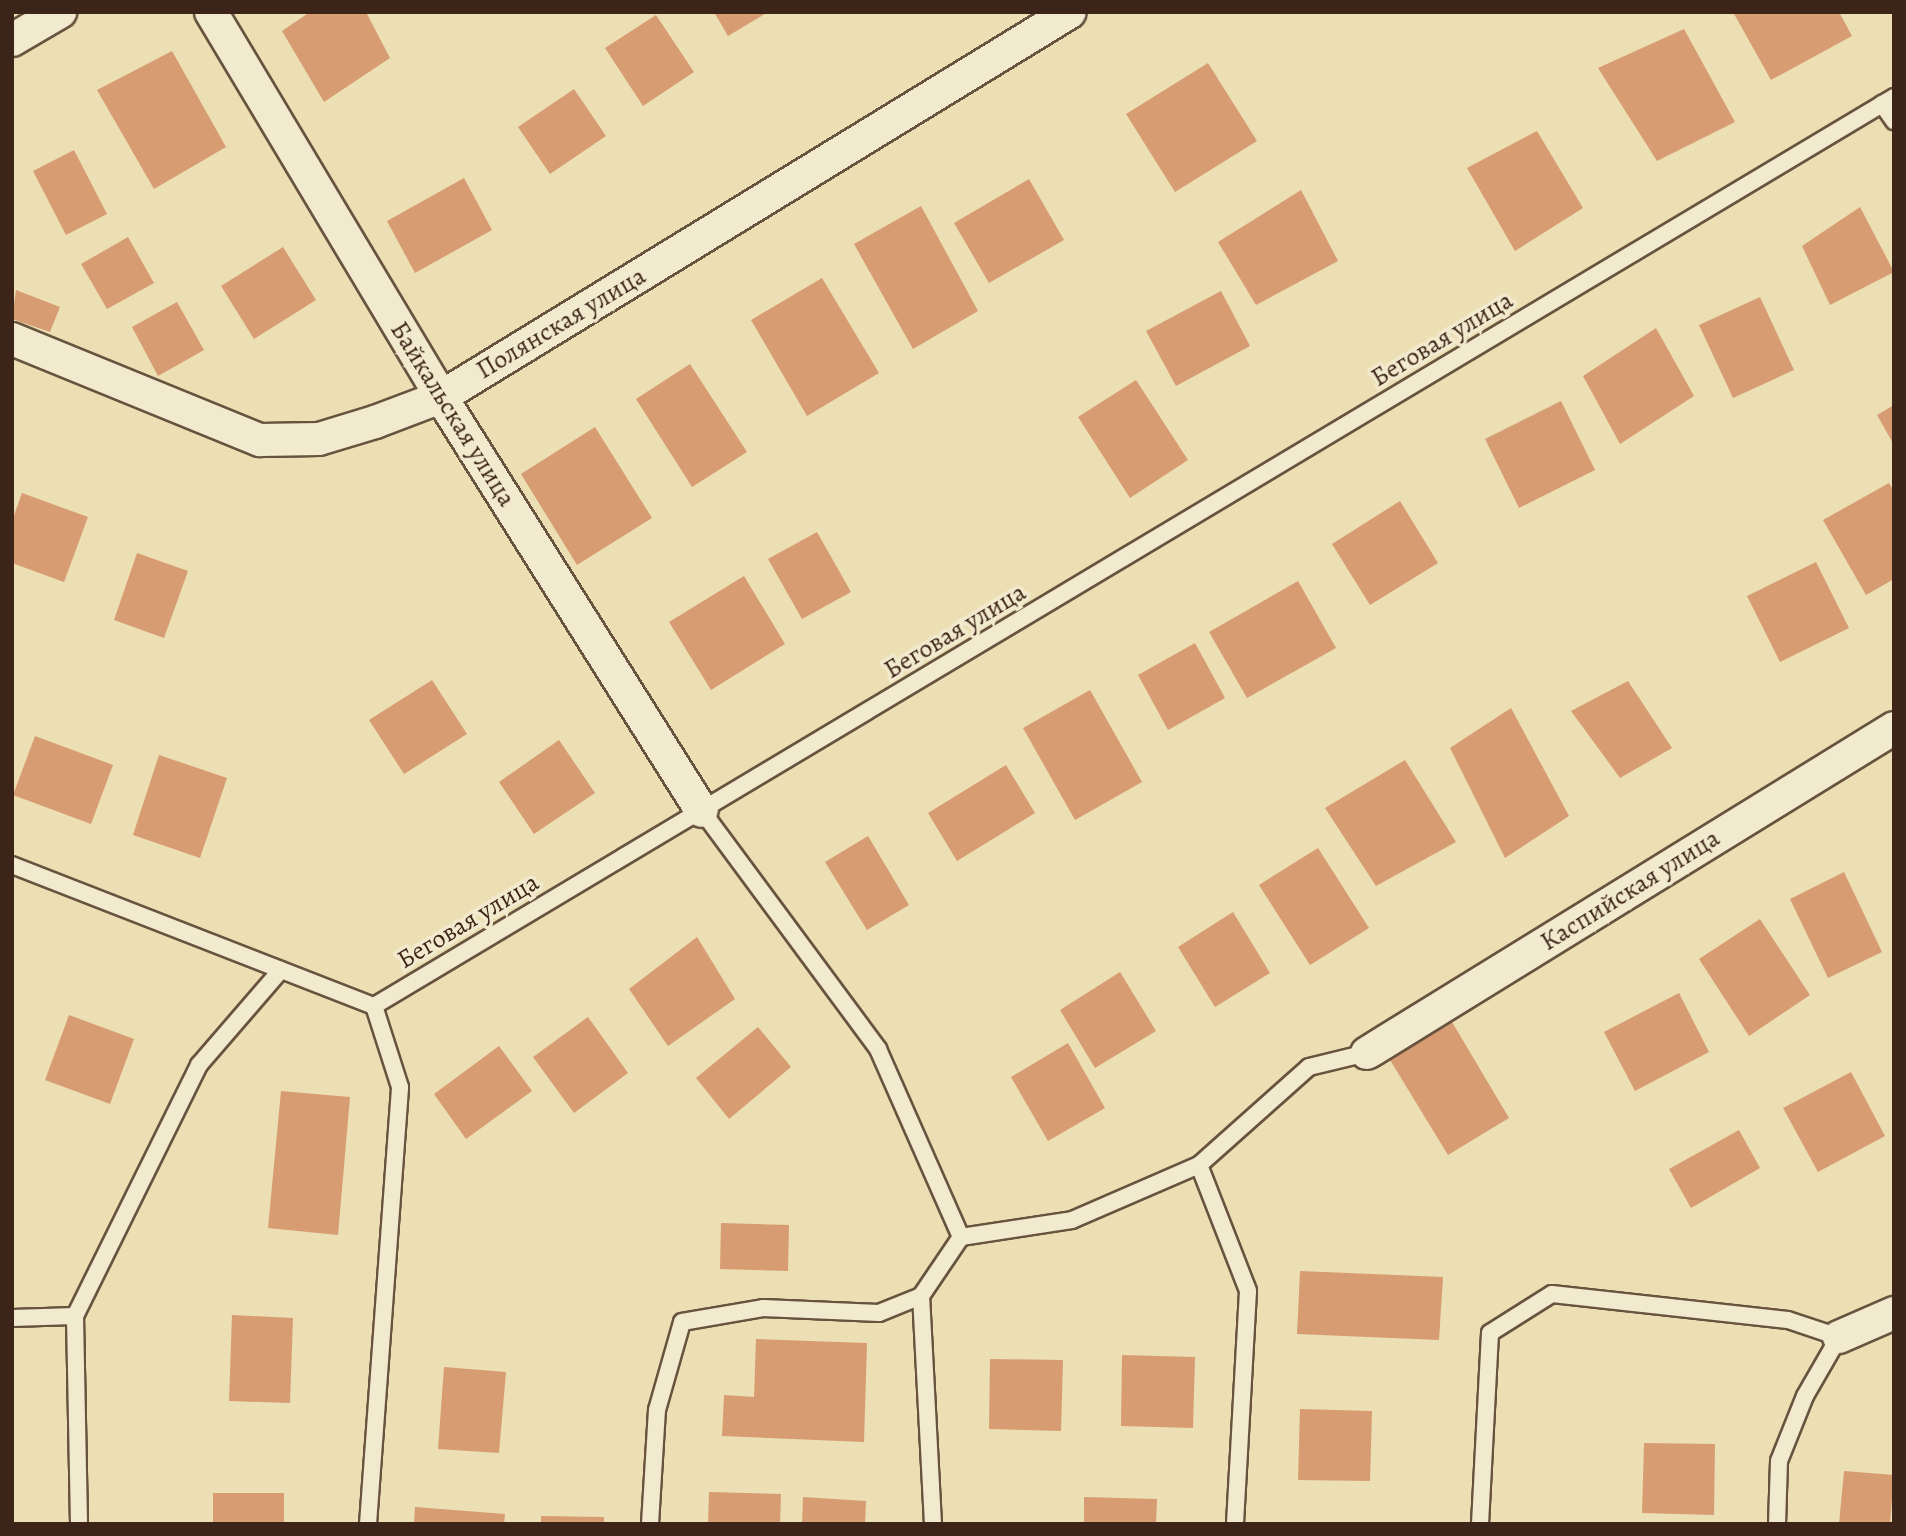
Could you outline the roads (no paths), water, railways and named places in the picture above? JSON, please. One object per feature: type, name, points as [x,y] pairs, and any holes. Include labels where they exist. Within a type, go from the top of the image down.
[{"type":"street","points":[[12,40],[60,12]]},
{"type":"street","name":"Байкальская улица","points":[[211,12],[441,397],[702,811]]},
{"type":"street","name":"Полянская улица","points":[[12,339],[260,440],[319,439],[441,397],[1070,12]]},
{"type":"street","name":"Каспийская улица","points":[[1367,1053],[1894,728]]},
{"type":"street","points":[[1839,1337],[1894,1313]]},
{"type":"lane","points":[[1888,101],[1894,121]]},
{"type":"lane","name":"Беговая улица","points":[[374,1006],[1888,101]]},
{"type":"lane","points":[[702,811],[877,1049],[961,1237]]},
{"type":"lane","points":[[12,865],[374,1006],[400,1087],[368,1524]]},
{"type":"lane","points":[[79,1524],[75,1316],[200,1065],[281,970]]},
{"type":"lane","points":[[650,1524],[657,1410],[681,1322],[763,1308],[879,1314],[921,1296],[961,1237],[1072,1220],[1199,1165],[1310,1068],[1367,1053]]},
{"type":"lane","points":[[1199,1165],[1248,1291],[1235,1524]]},
{"type":"lane","points":[[1480,1524],[1490,1333],[1552,1294],[1788,1320],[1839,1337],[1805,1396],[1779,1461],[1777,1524]]},
{"type":"lane","points":[[921,1296],[933,1524]]},
{"type":"lane","points":[[12,1318],[75,1316]]}]
